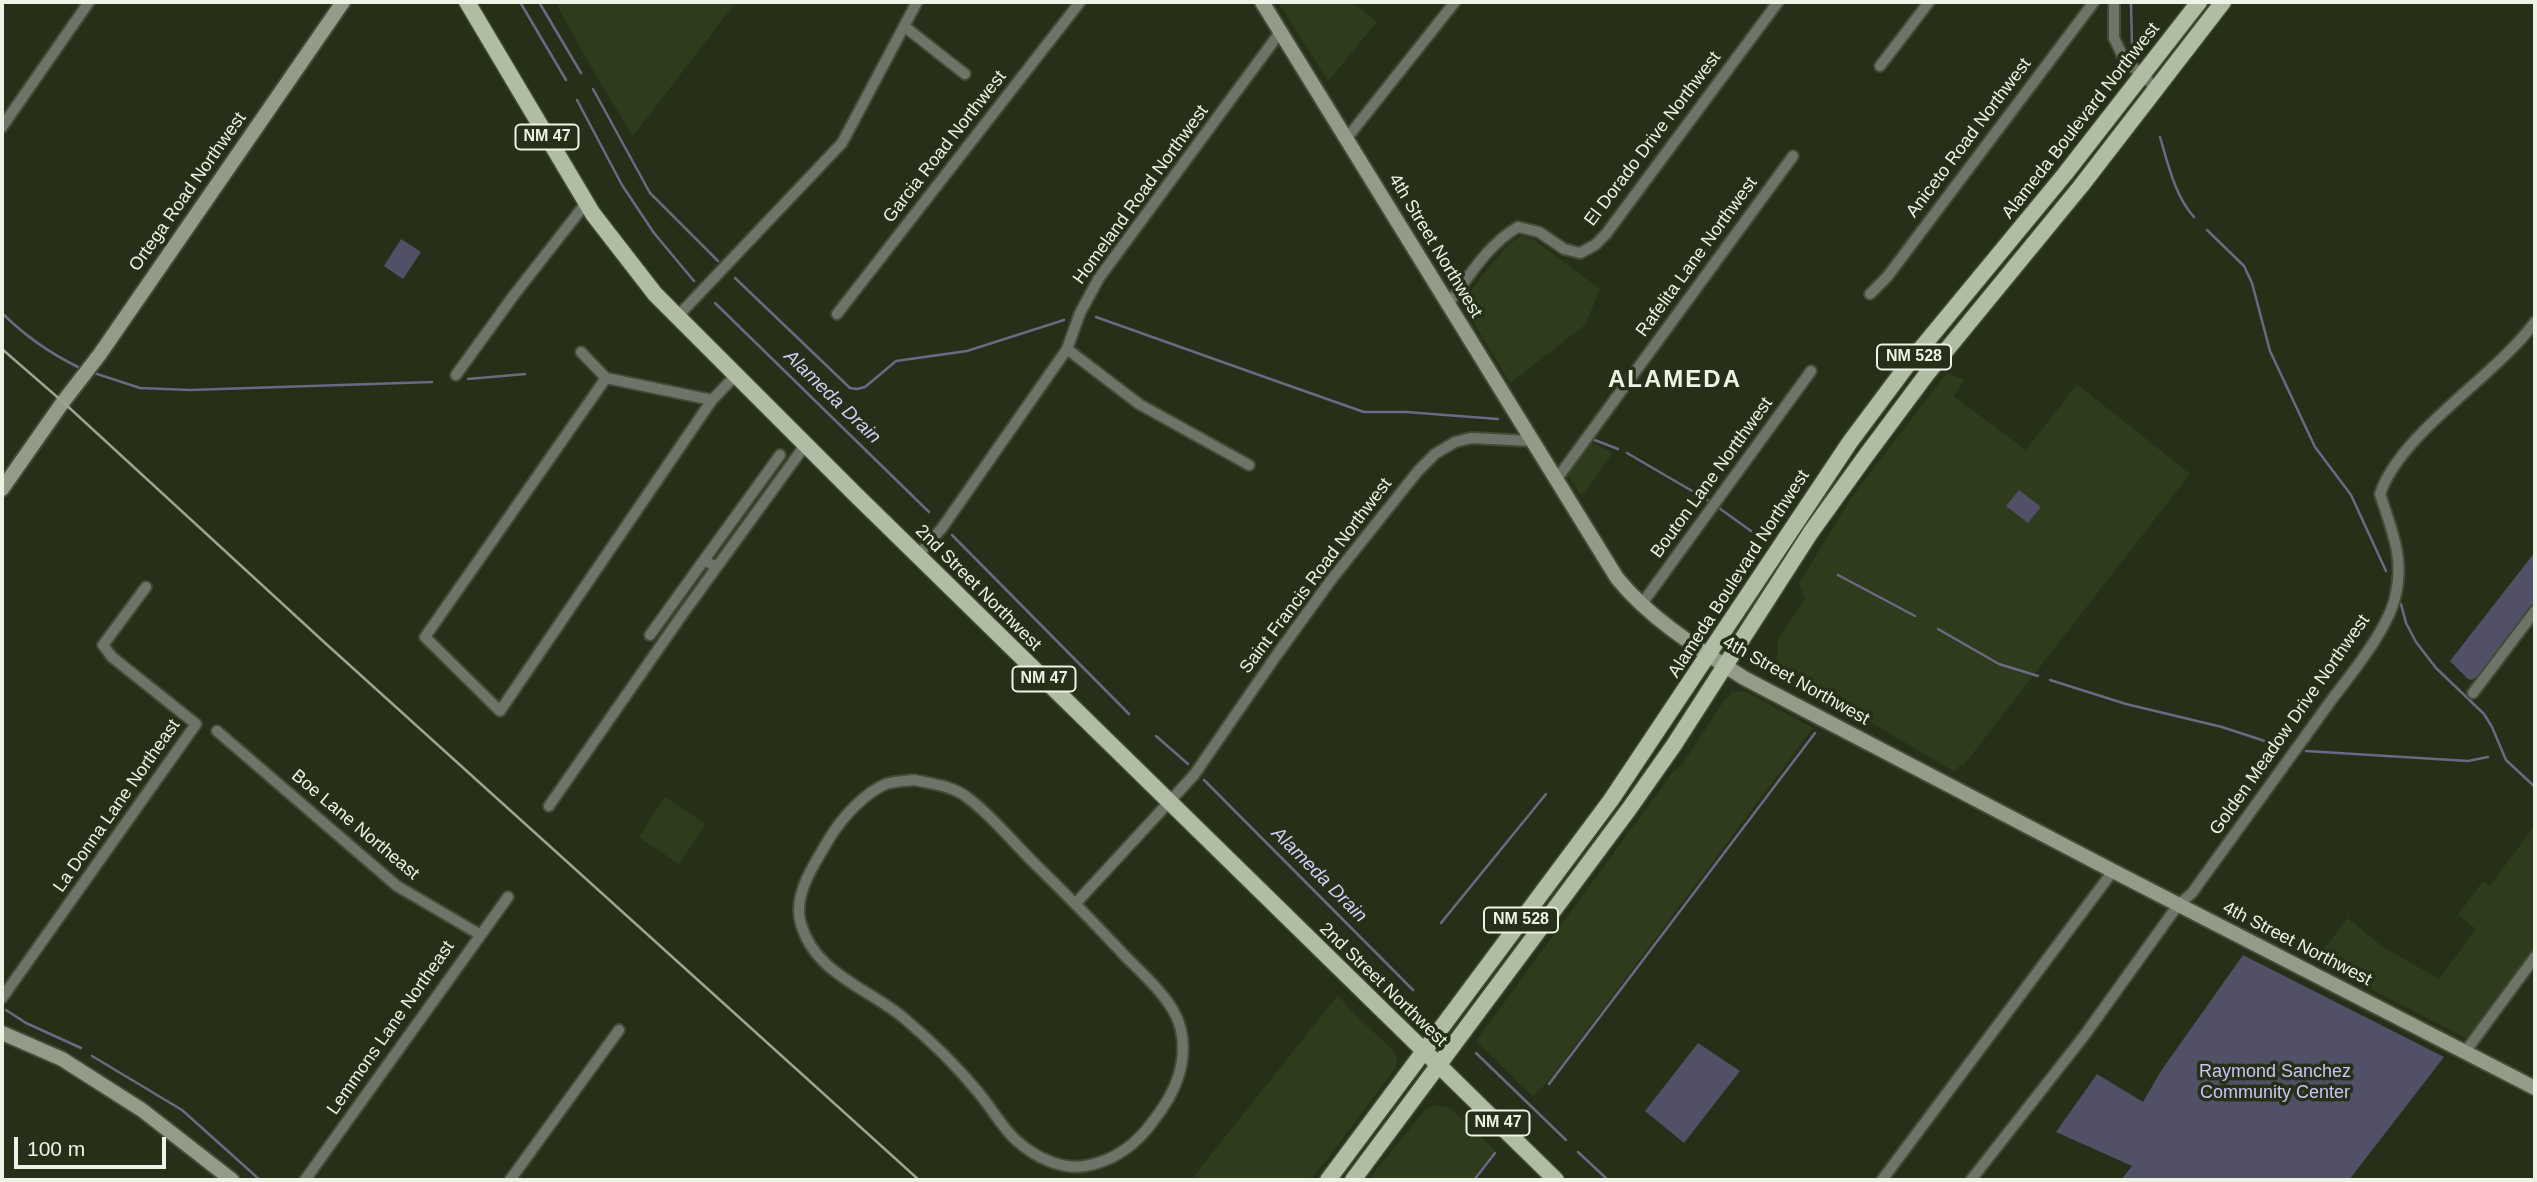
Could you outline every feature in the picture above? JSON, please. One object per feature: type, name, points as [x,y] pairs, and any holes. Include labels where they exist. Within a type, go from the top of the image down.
[{"type":"main road","name":"Ortega Road Northwest","points":[[2,489],[108,342],[343,2]]},
{"type":"main road","name":"2nd Street Northwest","points":[[467,2],[586,202],[655,295],[1170,804],[1556,1180]]},
{"type":"main road","name":"4th Street Northwest","points":[[1262,2],[1617,578],[1641,605],[1709,656],[1793,704],[2535,1088]]},
{"type":"main road","name":"Alameda Boulevard Northwest","points":[[1328,1180],[1611,800],[1709,656],[1796,520],[1909,363],[2065,174],[2199,2]]},
{"type":"main road","name":"NM 528","points":[[1353,1180],[1623,817],[1726,666],[1811,532],[1926,375],[2081,186],[2223,2]]},
{"type":"main road","points":[[2,1033],[62,1059],[142,1110],[232,1180]]},
{"type":"street","points":[[2,127],[89,2]]},
{"type":"street","points":[[677,317],[842,143],[917,2]]},
{"type":"street","name":"Garcia Road Northwest","points":[[837,314],[1080,2]]},
{"type":"street","points":[[1347,138],[1455,2]]},
{"type":"street","name":"El Dorado Drive Northwest","points":[[1448,304],[1483,257],[1506,234],[1518,227],[1539,232],[1564,249],[1580,253],[1595,245],[1606,234],[1778,2]]},
{"type":"street","points":[[1880,66],[1929,2]]},
{"type":"street","name":"Aniceto Road Northwest","points":[[1870,294],[1887,276],[2094,2]]},
{"type":"street","points":[[2114,2],[2114,38],[2124,59],[2156,88]]},
{"type":"street","points":[[905,27],[965,74]]},
{"type":"street","name":"Homeland Road Northwest","points":[[918,555],[942,528],[1067,349],[1080,313],[1099,278],[1281,32]]},
{"type":"street","name":"Rafelita Lane Northwest","points":[[1556,480],[1793,156]]},
{"type":"street","points":[[456,375],[586,202]]},
{"type":"street","name":"Golden Meadow Drive Northwest","points":[[1971,1180],[2084,1036],[2178,905],[2192,893],[2351,674],[2389,616],[2395,598],[2399,565],[2395,537],[2380,495],[2388,474],[2419,436],[2516,346],[2535,322]]},
{"type":"street","points":[[1067,349],[1139,404],[1249,465]]},
{"type":"street","points":[[581,352],[606,378],[712,400]]},
{"type":"street","name":"Bouton Lane Nortthwest","points":[[1641,605],[1811,371]]},
{"type":"street","points":[[606,378],[425,637],[500,711],[712,400],[736,375]]},
{"type":"street","name":"Saint Francis Road Northwest","points":[[1076,903],[1194,775],[1331,580],[1418,471],[1435,454],[1455,442],[1471,438],[1532,441]]},
{"type":"street","points":[[549,806],[716,567],[806,444]]},
{"type":"street","points":[[650,635],[780,455]]},
{"type":"street","points":[[704,560],[716,567]]},
{"type":"street","name":"La Donna Lane Northeast","points":[[2,998],[196,724],[112,657],[103,645],[146,587]]},
{"type":"street","points":[[2473,693],[2535,611]]},
{"type":"street","name":"Boe Lane Northeast","points":[[217,731],[397,886],[479,934]]},
{"type":"street","points":[[914,780],[945,786],[968,798],[1076,903],[1170,1004],[1181,1027],[1184,1051],[1180,1077],[1167,1104],[1140,1139],[1118,1155],[1097,1164],[1075,1168],[1038,1157],[1015,1140],[966,1076],[940,1050],[903,1017],[841,977],[820,959],[800,922],[801,897],[809,873],[832,834],[866,796],[887,783],[914,780]]},
{"type":"street","points":[[1882,1180],[2113,871]]},
{"type":"street","name":"Lemmons Lane Northeast","points":[[305,1180],[508,897]]},
{"type":"street","points":[[2465,1052],[2535,957]]},
{"type":"street","points":[[510,1180],[619,1030]]},
{"type":"shaded area","points":[[555,2],[736,2],[633,136]]},
{"type":"shaded area","points":[[1278,2],[1352,2],[1377,22],[1328,81]]},
{"type":"shaded area","points":[[1522,236],[1534,240],[1600,289],[1585,325],[1510,383],[1465,308],[1470,292],[1486,271],[1510,243]]},
{"type":"shaded area","points":[[1947,373],[1965,380],[1953,396],[2026,450],[2077,384],[2190,474],[1963,766],[1960,765],[1955,772],[1782,670],[1777,658],[1778,640],[1805,599],[1799,583],[1853,495]]},
{"type":"shaded area","points":[[1588,440],[1613,453],[1584,493],[1580,494],[1565,471]]},
{"type":"shaded area","points":[[1744,691],[1813,728],[1548,1082],[1533,1096],[1476,1041],[1673,772],[1682,765],[1724,701],[1732,692]]},
{"type":"shaded area","points":[[665,797],[706,824],[679,864],[639,837]]},
{"type":"shaded area","points":[[2535,825],[2535,948],[2468,1037],[2315,960],[2348,918],[2383,947],[2439,979],[2476,929],[2458,915],[2483,881],[2490,886]]},
{"type":"shaded area","points":[[1338,995],[1349,1009],[1394,1051],[1397,1060],[1396,1067],[1329,1157],[1310,1180],[1191,1180]]},
{"type":"shaded area","points":[[1435,1105],[1450,1108],[1495,1150],[1472,1180],[1368,1180],[1426,1109]]},
{"type":"green space","points":[[401,239],[421,252],[403,279],[384,266]]},
{"type":"green space","points":[[2019,490],[2041,507],[2028,523],[2006,506]]},
{"type":"green space","points":[[2535,552],[2535,602],[2478,676],[2472,680],[2468,679],[2450,661]]},
{"type":"green space","name":"Raymond Sanchez Community Center","points":[[2243,955],[2444,1057],[2349,1180],[2121,1180],[2132,1166],[2056,1132],[2097,1074],[2143,1102],[2161,1071]]},
{"type":"green space","points":[[1698,1043],[1740,1071],[1684,1143],[1645,1111]]},
{"type":"waterway","name":"Alameda Drain","points":[[520,2],[566,80]]},
{"type":"waterway","points":[[539,2],[581,73]]},
{"type":"waterway","points":[[2131,2],[2132,47]]},
{"type":"waterway","points":[[593,89],[650,193],[718,261]]},
{"type":"waterway","name":"Alameda Drain","points":[[577,100],[622,185],[654,233],[694,281]]},
{"type":"waterway","points":[[2160,137],[2177,190],[2194,217]]},
{"type":"waterway","points":[[2207,230],[2244,266],[2252,283],[2270,351],[2315,447],[2351,495],[2386,571]]},
{"type":"waterway","points":[[735,278],[850,388],[857,389],[865,387],[896,361],[967,351],[1064,320]]},
{"type":"waterway","name":"Alameda Drain","points":[[715,303],[929,512]]},
{"type":"waterway","points":[[2,313],[39,344],[80,368]]},
{"type":"waterway","points":[[1096,317],[1364,412],[1406,412],[1498,419]]},
{"type":"waterway","points":[[94,373],[140,388],[190,390],[432,382]]},
{"type":"waterway","points":[[468,379],[525,374]]},
{"type":"waterway","points":[[1592,439],[1618,449]]},
{"type":"waterway","points":[[1627,453],[1711,502]]},
{"type":"waterway","points":[[1719,508],[1751,531]]},
{"type":"waterway","name":"Alameda Drain","points":[[952,535],[1129,714]]},
{"type":"waterway","points":[[1838,575],[1915,616]]},
{"type":"waterway","points":[[2401,604],[2406,623],[2416,642],[2436,668],[2484,714],[2506,760],[2535,787]]},
{"type":"waterway","points":[[1938,629],[1999,664],[2038,676]]},
{"type":"waterway","points":[[2050,680],[2126,704],[2222,727],[2283,747]]},
{"type":"waterway","points":[[1549,1084],[1815,733]]},
{"type":"waterway","points":[[1156,736],[1188,764]]},
{"type":"waterway","points":[[2306,751],[2468,761],[2488,757]]},
{"type":"waterway","name":"Alameda Drain","points":[[1204,780],[1413,990]]},
{"type":"waterway","points":[[1441,923],[1546,794]]},
{"type":"waterway","points":[[6,1010],[26,1023],[81,1048]]},
{"type":"waterway","name":"Alameda Drain","points":[[1476,1053],[1566,1140]]},
{"type":"waterway","points":[[92,1056],[182,1110],[260,1180]]},
{"type":"waterway","name":"Alameda Drain","points":[[1578,1152],[1608,1180]]},
{"type":"waterway","points":[[1474,1180],[1495,1153]]},
{"type":"railway","points":[[2,349],[919,1180]]},
{"type":"district","name":"ALAMEDA","points":[[1675,380]]}]
